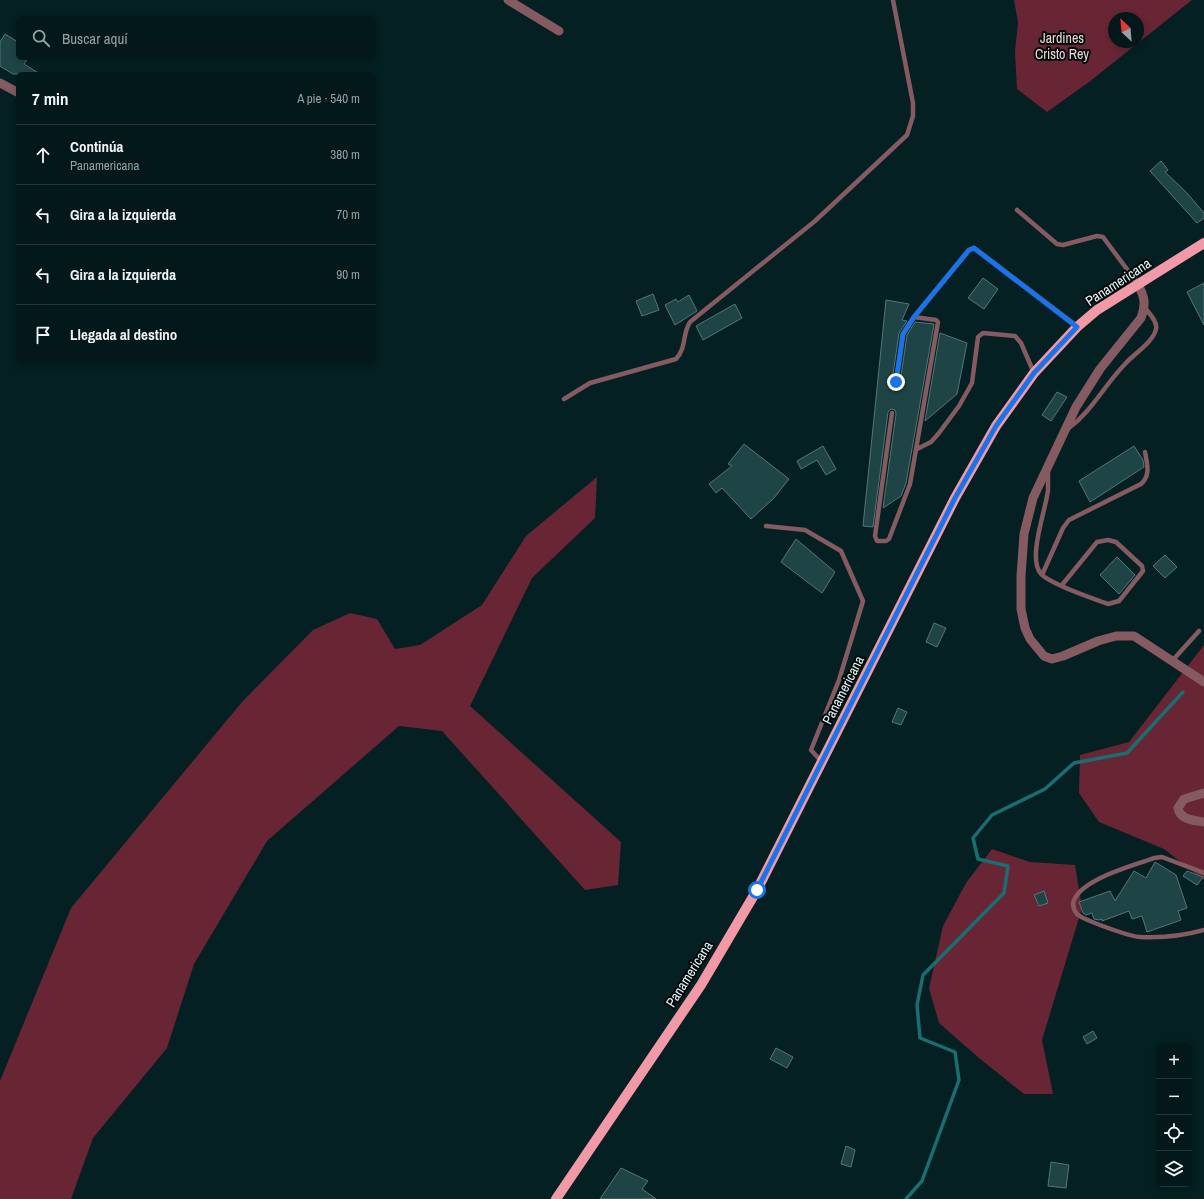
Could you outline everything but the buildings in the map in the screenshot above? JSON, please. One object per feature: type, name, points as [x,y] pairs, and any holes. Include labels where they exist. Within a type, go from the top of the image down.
[{"type":"main road","name":"Panamericana","points":[[556,1199],[701,985],[757,890],[955,498],[996,426],[1034,373],[1077,327],[1097,310],[1204,243]]},
{"type":"street","points":[[508,0],[559,31]]},
{"type":"street","points":[[0,83],[16,91]]},
{"type":"street","points":[[1138,285],[1145,300],[1145,308],[1141,318],[1100,369],[1076,407],[1033,498],[1024,534],[1021,576],[1021,609],[1025,628],[1030,639],[1044,656],[1052,659],[1063,656],[1098,641],[1116,636],[1134,636],[1204,682]]},
{"type":"street","points":[[1204,793],[1184,799],[1178,808],[1178,812],[1184,818],[1204,822]]},
{"type":"lane","points":[[564,399],[590,383],[676,359],[682,352],[686,328],[690,322],[815,221],[907,135],[913,116],[913,103],[893,0]]},
{"type":"lane","points":[[1017,210],[1057,244],[1063,245],[1097,236],[1103,237],[1138,285]]},
{"type":"lane","points":[[896,382],[903,334],[914,317],[969,250],[974,248],[1077,327]]},
{"type":"lane","points":[[1065,431],[1082,418],[1125,364],[1143,348],[1156,331],[1156,324],[1145,308]]},
{"type":"lane","points":[[892,413],[875,536],[877,541],[886,541],[891,535],[910,484],[938,322],[936,320],[914,317]]},
{"type":"lane","points":[[917,449],[931,442],[959,406],[972,384],[978,337],[983,333],[1015,336],[1021,343],[1034,373]]},
{"type":"lane","points":[[1042,575],[1063,528],[1069,520],[1142,484],[1146,480],[1149,472],[1145,452]]},
{"type":"lane","points":[[1048,467],[1048,490],[1035,554],[1037,568],[1042,575],[1062,585],[1108,604],[1115,603],[1142,575],[1143,571],[1142,566],[1116,542],[1108,540],[1096,542],[1062,585]]},
{"type":"lane","points":[[766,526],[805,530],[841,551],[863,601],[839,680],[811,750],[822,762]]},
{"type":"lane","points":[[1172,661],[1199,631]]},
{"type":"lane","points":[[1204,873],[1162,857],[1154,858],[1103,877],[1082,890],[1074,901],[1074,908],[1078,915],[1087,920],[1138,938],[1186,935],[1204,930]]},
{"type":"green space","name":"Jardines Cristo Rey","points":[[1014,0],[1192,0],[1144,38],[1144,12],[1108,12],[1108,48],[1132,48],[1089,82],[1047,112],[1017,89],[1015,52],[1018,22]]},
{"type":"green space","points":[[597,477],[595,518],[532,578],[470,706],[621,842],[618,885],[585,890],[442,731],[399,726],[267,841],[194,964],[167,1048],[93,1138],[71,1199],[0,1199],[0,1081],[71,908],[242,702],[313,630],[350,613],[377,619],[395,649],[420,645],[482,605],[526,536]]},
{"type":"green space","points":[[1204,645],[1204,880],[1164,849],[1099,822],[1079,793],[1080,755],[1129,742]]},
{"type":"green space","points":[[992,849],[1030,862],[1075,865],[1082,908],[1042,1040],[1053,1094],[1024,1094],[979,1058],[939,1023],[929,988],[943,926],[966,883]]},
{"type":"waterway","points":[[906,1199],[922,1181],[959,1080],[955,1052],[920,1038],[917,1005],[923,975],[1004,893],[1008,866],[978,859],[973,838],[992,815],[1045,789],[1074,763],[1127,753],[1183,692]]},
{"type":"route","points":[[757,890],[955,498],[996,426],[1034,373],[1077,327],[977,248],[974,248],[969,250],[914,317],[903,334],[896,382]]}]
